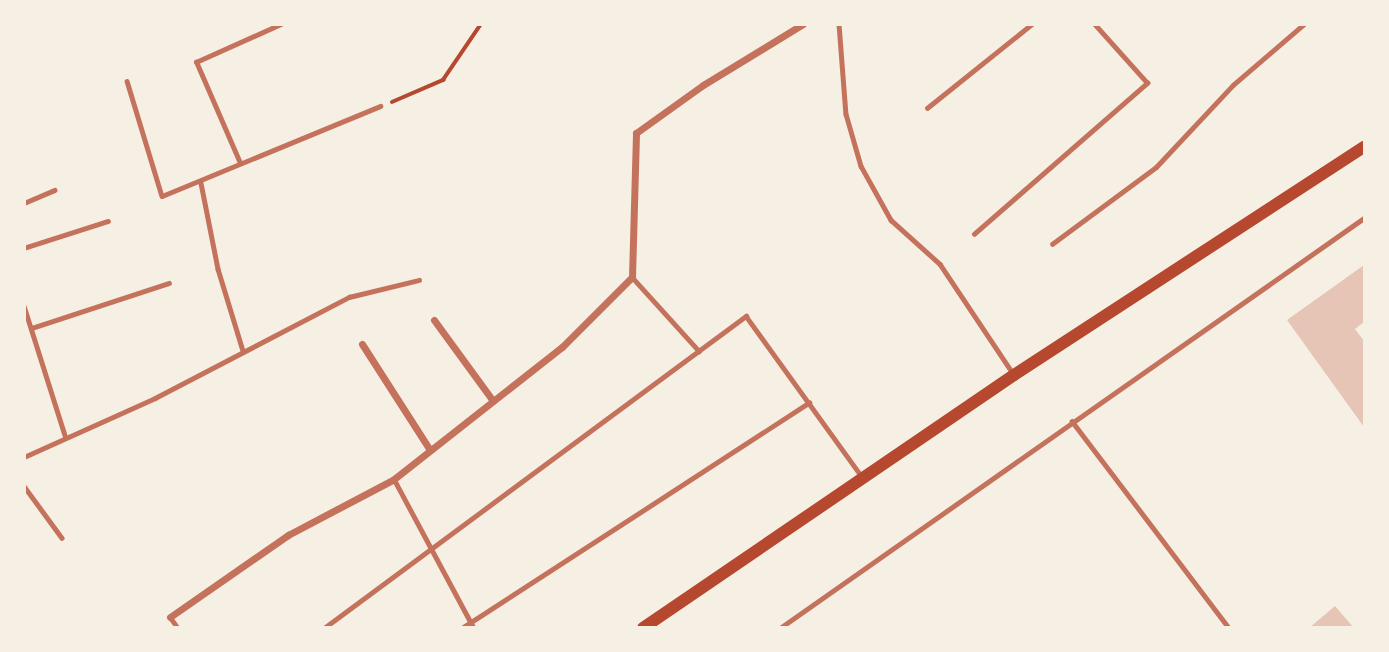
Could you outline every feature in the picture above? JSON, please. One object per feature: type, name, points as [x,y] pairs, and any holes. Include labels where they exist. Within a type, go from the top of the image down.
[{"type":"main road","points":[[643,628],[1014,375],[1364,147]]},
{"type":"street","points":[[170,617],[288,535],[394,479],[562,347],[632,278],[636,133],[703,85],[803,24]]},
{"type":"street","points":[[434,320],[493,401]]},
{"type":"street","points":[[362,344],[430,450]]},
{"type":"lane","points":[[240,163],[196,62],[281,24]]},
{"type":"lane","points":[[839,24],[846,114],[861,166],[891,220],[940,264],[1014,375]]},
{"type":"lane","points":[[927,108],[1032,24]]},
{"type":"lane","points":[[974,234],[1147,83],[1094,24]]},
{"type":"lane","points":[[1052,244],[1156,167],[1233,85],[1304,24]]},
{"type":"lane","points":[[127,82],[162,196],[201,183],[240,163],[380,106]]},
{"type":"lane","points":[[201,183],[218,269],[243,351]]},
{"type":"lane","points":[[24,203],[54,190]]},
{"type":"lane","points":[[780,628],[1364,218]]},
{"type":"lane","points":[[24,248],[108,221]]},
{"type":"lane","points":[[632,278],[699,351]]},
{"type":"lane","points":[[25,457],[65,435],[155,398],[349,297],[419,280]]},
{"type":"lane","points":[[32,328],[169,283]]},
{"type":"lane","points":[[24,306],[65,435]]},
{"type":"lane","points":[[326,627],[746,316],[863,478]]},
{"type":"lane","points":[[463,628],[809,403]]},
{"type":"lane","points":[[1072,421],[1229,628]]},
{"type":"lane","points":[[394,479],[474,628]]},
{"type":"lane","points":[[24,486],[62,538]]},
{"type":"lane","points":[[170,617],[178,628]]},
{"type":"path","points":[[380,106],[443,80],[481,24]]},
{"type":"building","points":[[1364,265],[1364,322],[1355,329],[1364,341],[1364,427],[1287,320]]},
{"type":"building","points":[[1335,606],[1354,628],[1309,628]]}]
